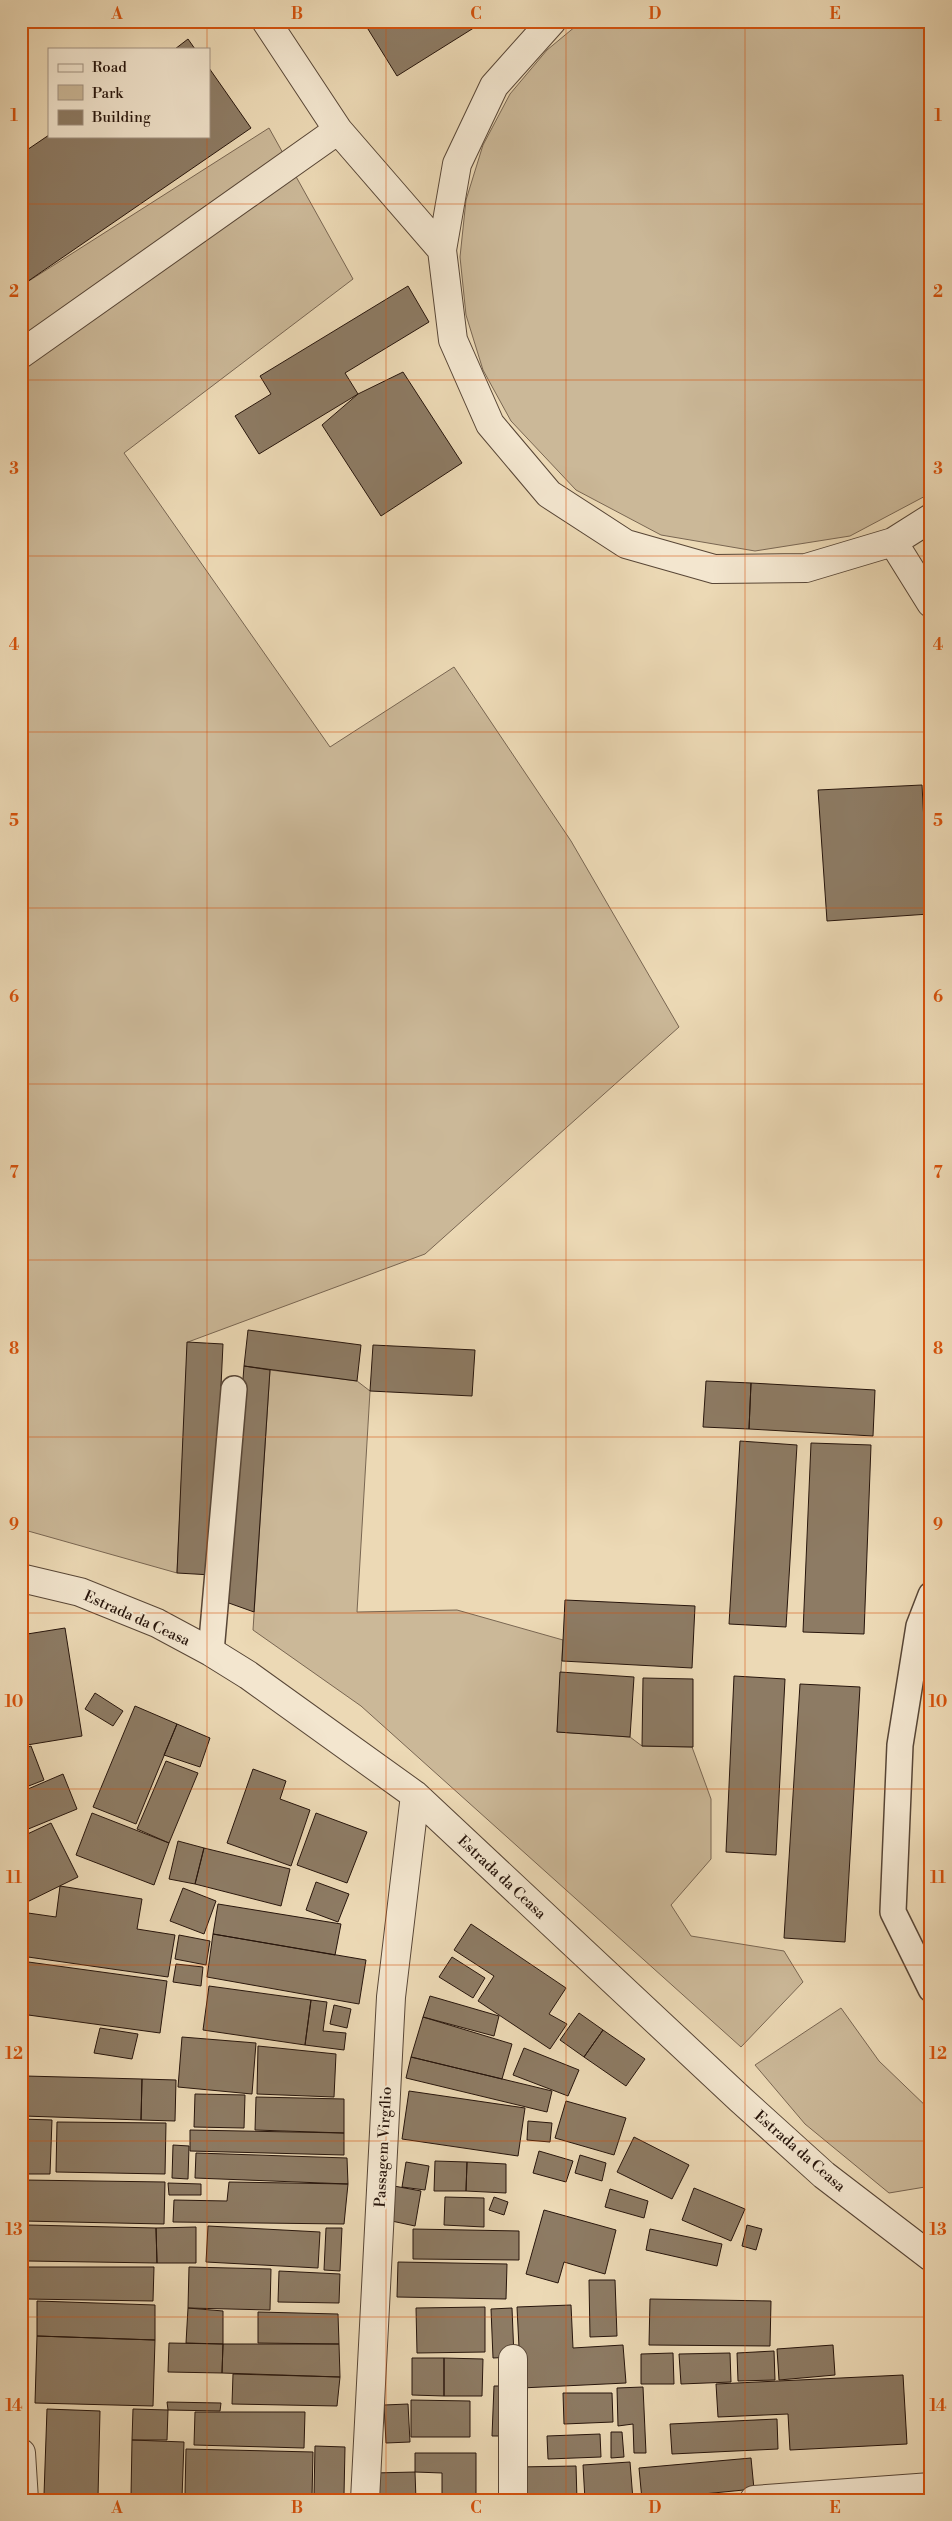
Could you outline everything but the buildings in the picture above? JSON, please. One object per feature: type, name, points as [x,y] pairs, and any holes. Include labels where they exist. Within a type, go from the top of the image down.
[{"type":"street","points":[[266,21],[338,130],[442,250]]},
{"type":"street","points":[[552,21],[494,86],[457,164],[442,250],[453,340],[490,424],[549,494],[618,539],[626,544],[714,569],[806,568],[893,542],[931,518]]},
{"type":"street","points":[[21,354],[338,130]]},
{"type":"street","points":[[893,542],[931,603]]},
{"type":"street","name":"Estrada da Ceasa","points":[[21,1578],[80,1592],[157,1623],[211,1652],[248,1674],[415,1795],[817,2169],[931,2257]]},
{"type":"street","name":"Passagem Virgílio","points":[[364,2500],[391,1997],[415,1795]]},
{"type":"street","points":[[513,2359],[513,2500]]},
{"type":"street","points":[[21,2453],[24,2500]]},
{"type":"street","points":[[754,2500],[931,2487]]},
{"type":"lane","points":[[211,1652],[234,1389]]},
{"type":"lane","points":[[931,1595],[919,1626],[900,1745],[892,1912],[931,1988]]},
{"type":"green space","points":[[582,21],[922,21],[931,29],[931,493],[850,536],[755,551],[661,535],[576,490],[511,421],[483,370],[466,315],[460,257],[466,200],[483,145],[510,94],[547,50]]},
{"type":"green space","points":[[269,128],[353,279],[124,453],[330,747],[454,667],[571,841],[679,1027],[425,1254],[188,1342],[177,1573],[21,1529],[21,286]]},
{"type":"green space","points":[[270,1370],[357,1381],[370,1391],[357,1612],[457,1610],[563,1640],[557,1732],[630,1737],[642,1746],[692,1747],[711,1799],[711,1859],[671,1905],[691,1936],[784,1951],[803,1982],[741,2047],[361,1706],[253,1630]]},
{"type":"green space","points":[[841,2008],[879,2061],[931,2111],[931,2186],[889,2193],[805,2124],[755,2065]]}]
